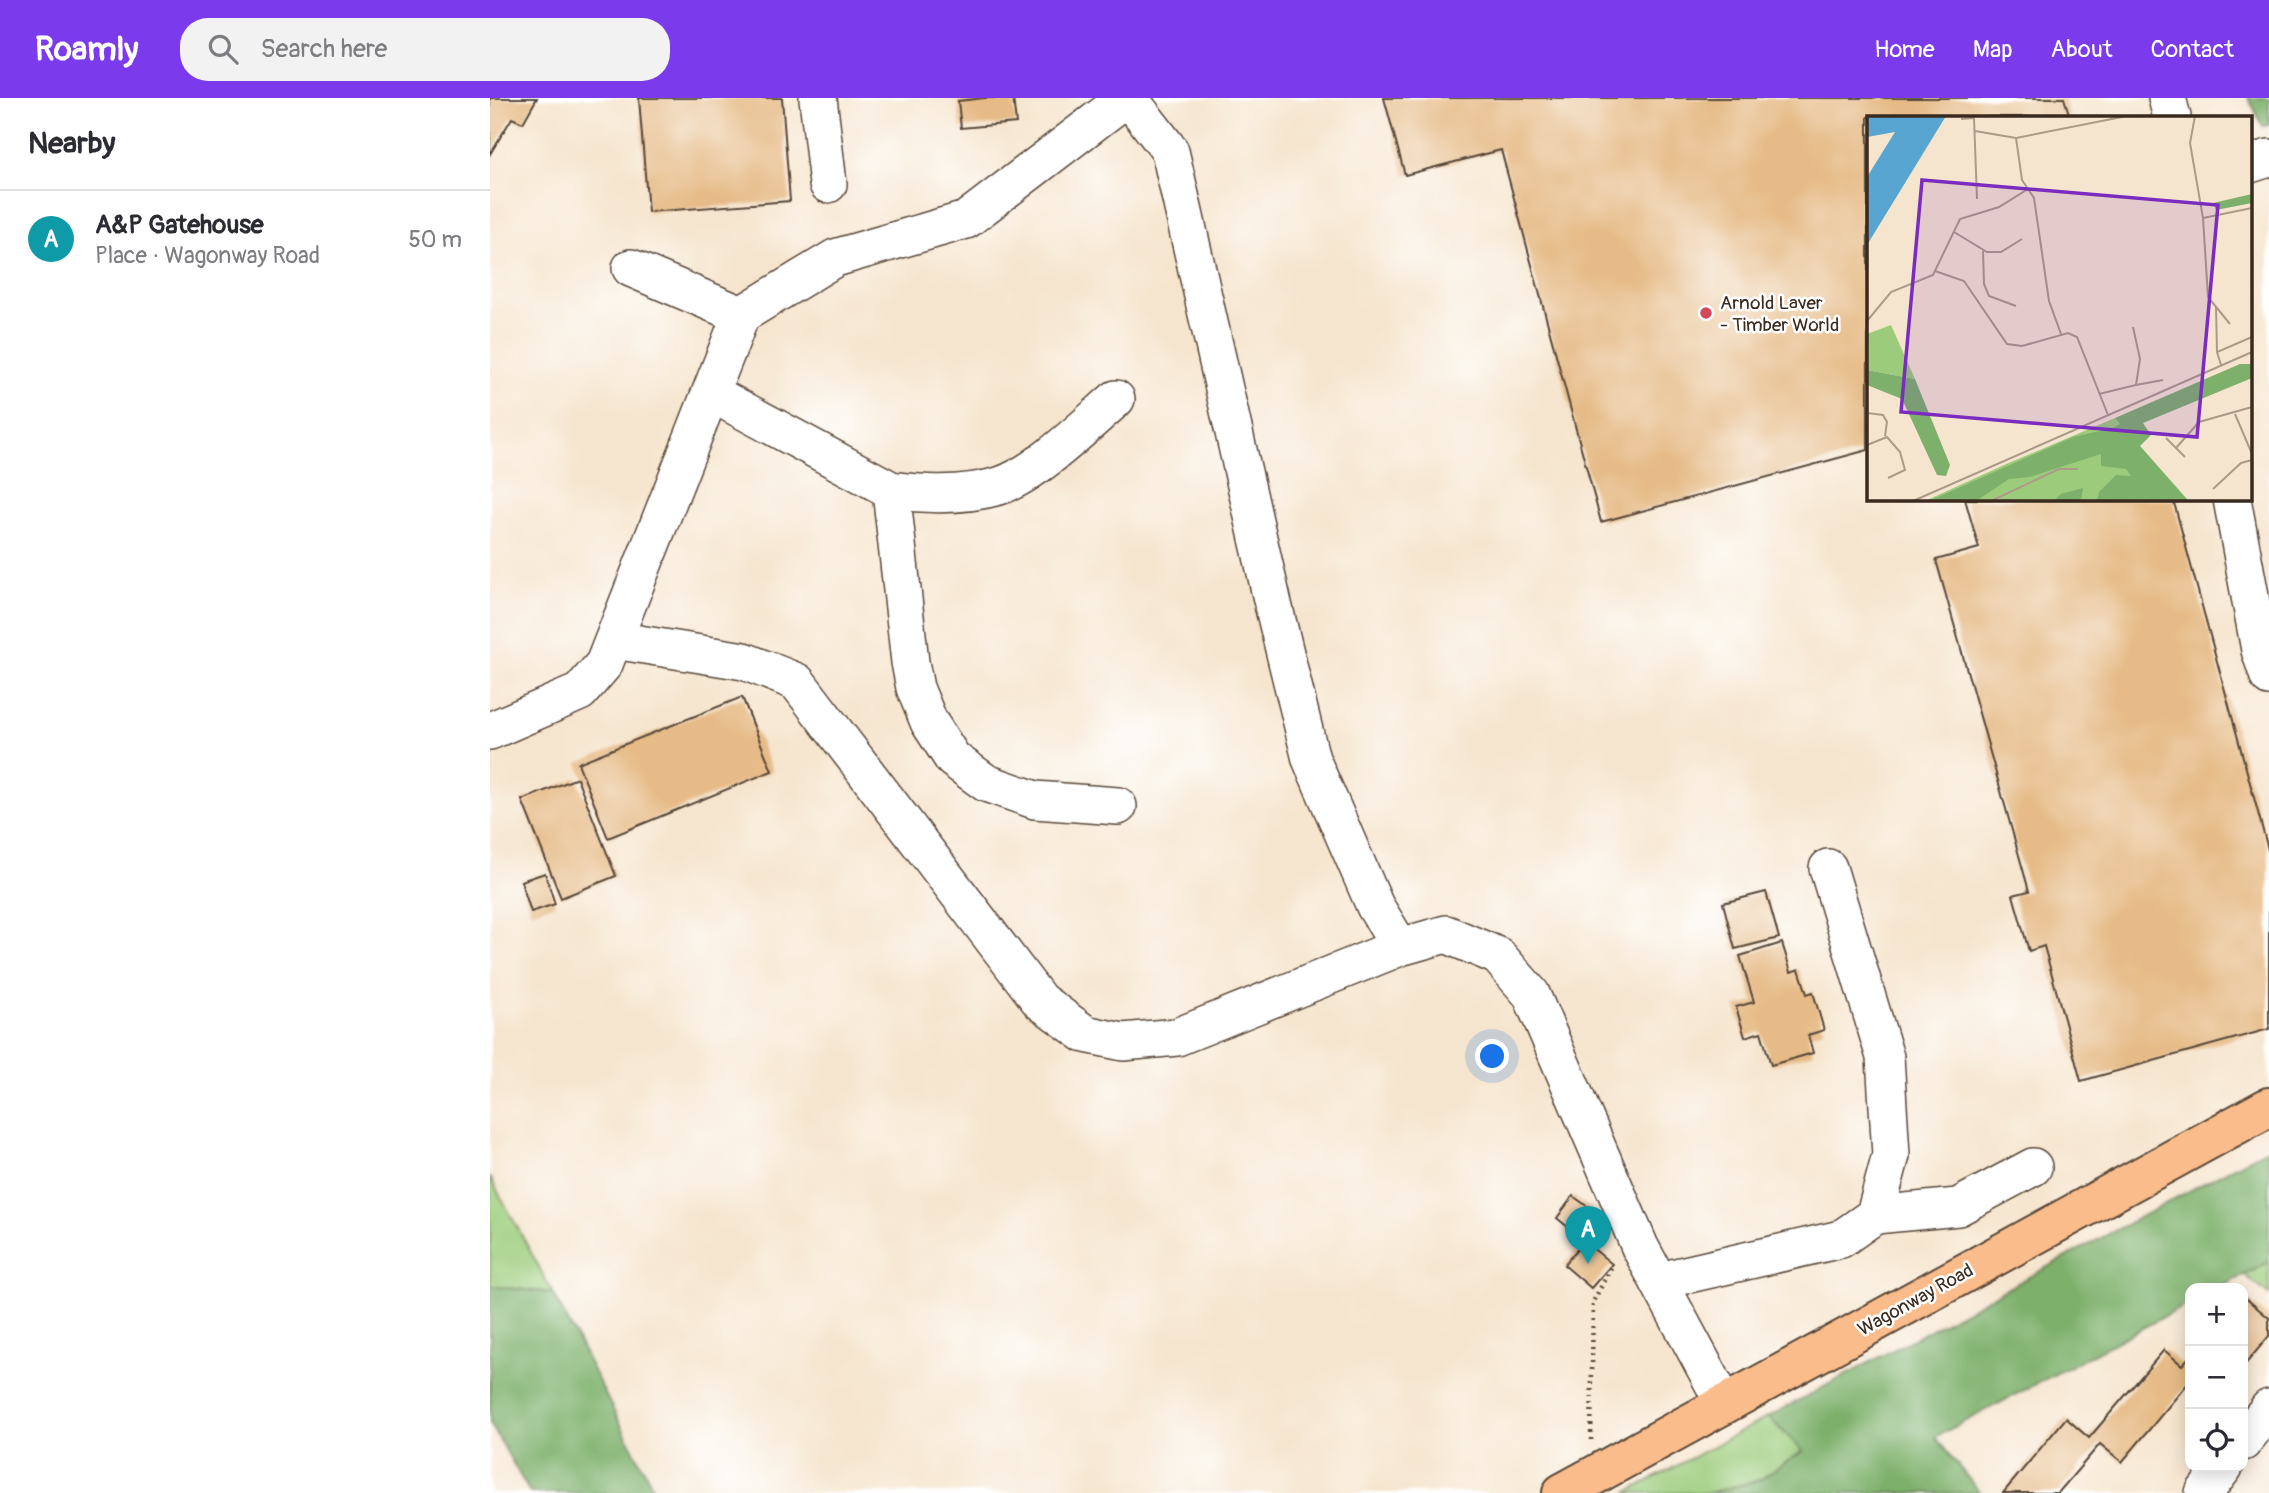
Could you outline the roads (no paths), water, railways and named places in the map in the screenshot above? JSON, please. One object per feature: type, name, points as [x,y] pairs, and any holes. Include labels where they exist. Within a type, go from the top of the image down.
[{"type":"main road","name":"Wagonway Road","points":[[1578,1484],[2269,1107]]},
{"type":"street","points":[[818,98],[828,184]]},
{"type":"street","points":[[490,731],[580,692],[604,664],[741,315],[835,258],[966,220],[1128,98],[1170,151],[1311,759],[1375,906],[1400,947]]},
{"type":"street","points":[[2166,98],[2172,116]]},
{"type":"street","points":[[2252,163],[2269,158]]},
{"type":"street","points":[[631,268],[741,315]]},
{"type":"street","points":[[711,393],[891,490],[918,494],[955,494],[1000,486],[1034,468],[1116,400]]},
{"type":"street","points":[[891,490],[915,688],[929,722],[953,759],[986,783],[1035,800],[1118,806]]},
{"type":"street","points":[[2232,500],[2260,650],[2269,677]]},
{"type":"street","points":[[614,640],[744,661],[797,682],[1040,1001],[1085,1034],[1123,1042],[1177,1037],[1400,947],[1446,934],[1497,956],[1531,994],[1640,1247],[1724,1403]]},
{"type":"street","points":[[1828,868],[1885,1057],[1891,1154],[1875,1215]]},
{"type":"street","points":[[1660,1284],[1676,1277],[1841,1239],[1875,1215],[1958,1207],[2033,1167]]},
{"type":"street","points":[[2248,1435],[2269,1408]]},
{"type":"street","points":[[2204,1493],[2220,1472]]},
{"type":"place","name":"Arnold Laver - Timber World","points":[[1706,313]]},
{"type":"place","name":"A&P Gatehouse","points":[[1588,1264]]}]
